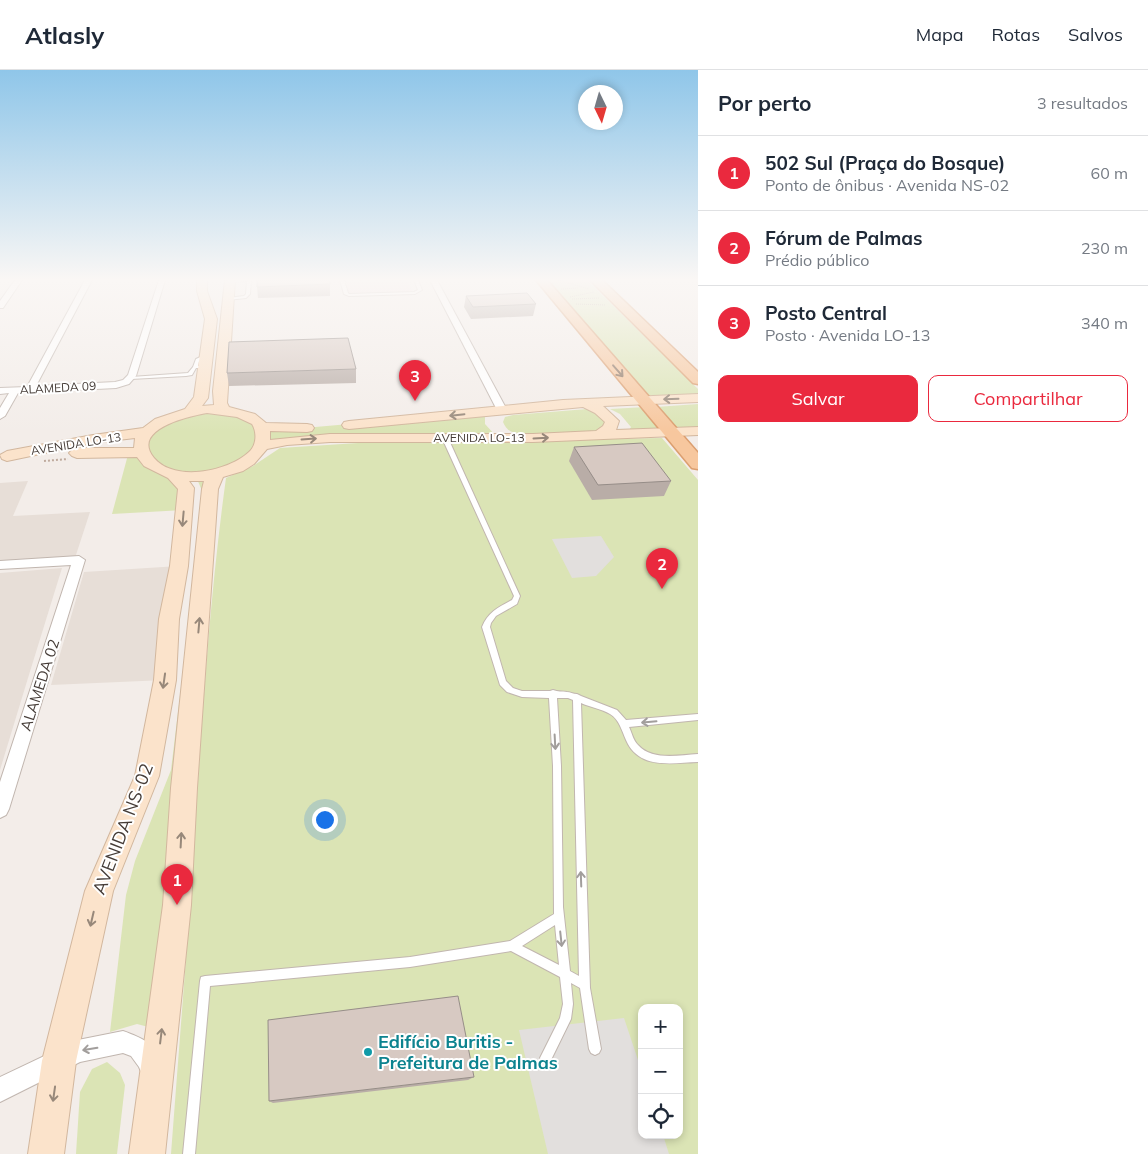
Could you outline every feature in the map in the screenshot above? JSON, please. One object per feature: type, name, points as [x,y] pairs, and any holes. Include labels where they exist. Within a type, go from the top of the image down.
[{"type":"main road","points":[[585,331],[698,464]]},
{"type":"main road","points":[[645,331],[698,380]]},
{"type":"street","points":[[30,390],[62,331]]},
{"type":"street","points":[[131,378],[146,331]]},
{"type":"street","points":[[191,410],[201,398],[202,364],[209,331]]},
{"type":"street","points":[[224,410],[220,403],[223,390],[227,331]]},
{"type":"street","points":[[460,331],[502,410]]},
{"type":"street","name":"ALAMEDA 09","points":[[0,391],[116,385],[126,382],[131,378]]},
{"type":"street","points":[[0,416],[16,390]]},
{"type":"street","name":"AVENIDA LO-13","points":[[261,427],[296,428],[356,425],[585,403],[698,398]]},
{"type":"street","points":[[585,403],[600,410],[612,422],[610,428],[600,435]]},
{"type":"street","points":[[191,410],[224,410],[248,415],[261,427],[263,432],[261,446],[244,463],[218,473],[175,476],[147,461],[141,452],[141,442],[146,432],[164,420],[191,410]]},
{"type":"street","points":[[485,412],[484,420],[487,429],[498,438]]},
{"type":"street","name":"AVENIDA LO-13","points":[[261,446],[287,441],[330,438],[533,438],[698,431]]},
{"type":"street","name":"AVENIDA LO-13","points":[[3,457],[93,439],[146,432]]},
{"type":"street","name":"AVENIDA LO-13","points":[[3,457],[141,452]]},
{"type":"street","points":[[148,1154],[177,905],[184,788],[210,489],[211,483],[218,473]]},
{"type":"street","name":"AVENIDA NS-02","points":[[46,1154],[59,1061],[98,891],[147,776],[165,680],[169,619],[179,566],[186,488],[175,476]]},
{"type":"street","name":"ALAMEDA 02","points":[[0,566],[79,560],[0,809]]},
{"type":"street","points":[[0,1090],[78,1051],[124,1042],[139,1048],[151,1063],[154,1094]]},
{"type":"lane","points":[[131,378],[188,375],[202,364]]},
{"type":"lane","points":[[445,438],[517,596],[515,602],[497,611],[488,620],[486,626],[503,683],[516,693],[553,693],[577,697],[614,712],[624,724],[635,749],[645,756],[658,759],[698,758]]},
{"type":"lane","points":[[546,1058],[565,1019],[568,1004],[559,917],[557,766],[553,693]]},
{"type":"lane","points":[[577,697],[585,985],[595,1049]]},
{"type":"lane","points":[[624,724],[698,717]]},
{"type":"lane","points":[[189,1154],[205,981],[410,962],[512,946],[559,917]]},
{"type":"lane","points":[[512,946],[585,985]]},
{"type":"path","points":[[38,461],[76,458],[43,458]]},
{"type":"shaded area","points":[[28,481],[13,516],[90,512],[74,561],[0,565],[0,483]]},
{"type":"shaded area","points":[[601,536],[614,557],[596,576],[572,578],[552,539]]},
{"type":"shaded area","points":[[179,566],[165,680],[51,685],[84,572]]},
{"type":"shaded area","points":[[62,568],[28,678],[0,770],[0,573]]},
{"type":"shaded area","points":[[624,1018],[638,1060],[638,1139],[664,1139],[669,1154],[548,1154],[519,1030]]},
{"type":"green space","points":[[591,331],[639,331],[698,389],[698,395],[648,397]]},
{"type":"green space","points":[[698,404],[698,428],[678,429],[656,407]]},
{"type":"green space","points":[[646,407],[665,430],[628,432],[631,427],[620,414],[610,409]]},
{"type":"green space","points":[[587,409],[600,411],[616,422],[617,427],[604,433],[523,434],[506,428],[503,422],[505,417],[513,415]]},
{"type":"green space","points":[[224,410],[261,427],[304,428],[485,412],[485,424],[495,435],[351,436],[261,446],[218,473],[176,476],[184,510],[112,514],[129,451],[141,452],[158,423]]},
{"type":"green space","points":[[662,438],[698,480],[698,1154],[171,1154],[206,674],[214,576],[226,478],[253,466],[280,448],[358,443]]},
{"type":"green space","points":[[220,478],[212,498],[156,1029],[137,1024],[110,1032],[126,895],[135,861],[171,770],[201,521],[203,493],[197,479]]},
{"type":"green space","points":[[107,1062],[120,1073],[125,1085],[117,1154],[76,1154],[80,1092],[92,1069]]},
{"type":"building","points":[[348,338],[356,369],[227,373],[229,342]]},
{"type":"building","points":[[642,443],[671,481],[598,485],[574,447]]},
{"type":"building","name":"Edifício Buritis - Prefeitura de Palmas","points":[[458,996],[474,1077],[269,1101],[268,1020]]},
{"type":"place","name":"Posto Central","points":[[415,401]]},
{"type":"place","name":"Fórum de Palmas","points":[[662,589]]},
{"type":"place","name":"502 Sul (Praça do Bosque)","points":[[177,905]]},
{"type":"place","name":"Edifício Buritis - Prefeitura de Palmas","points":[[368,1052]]}]
